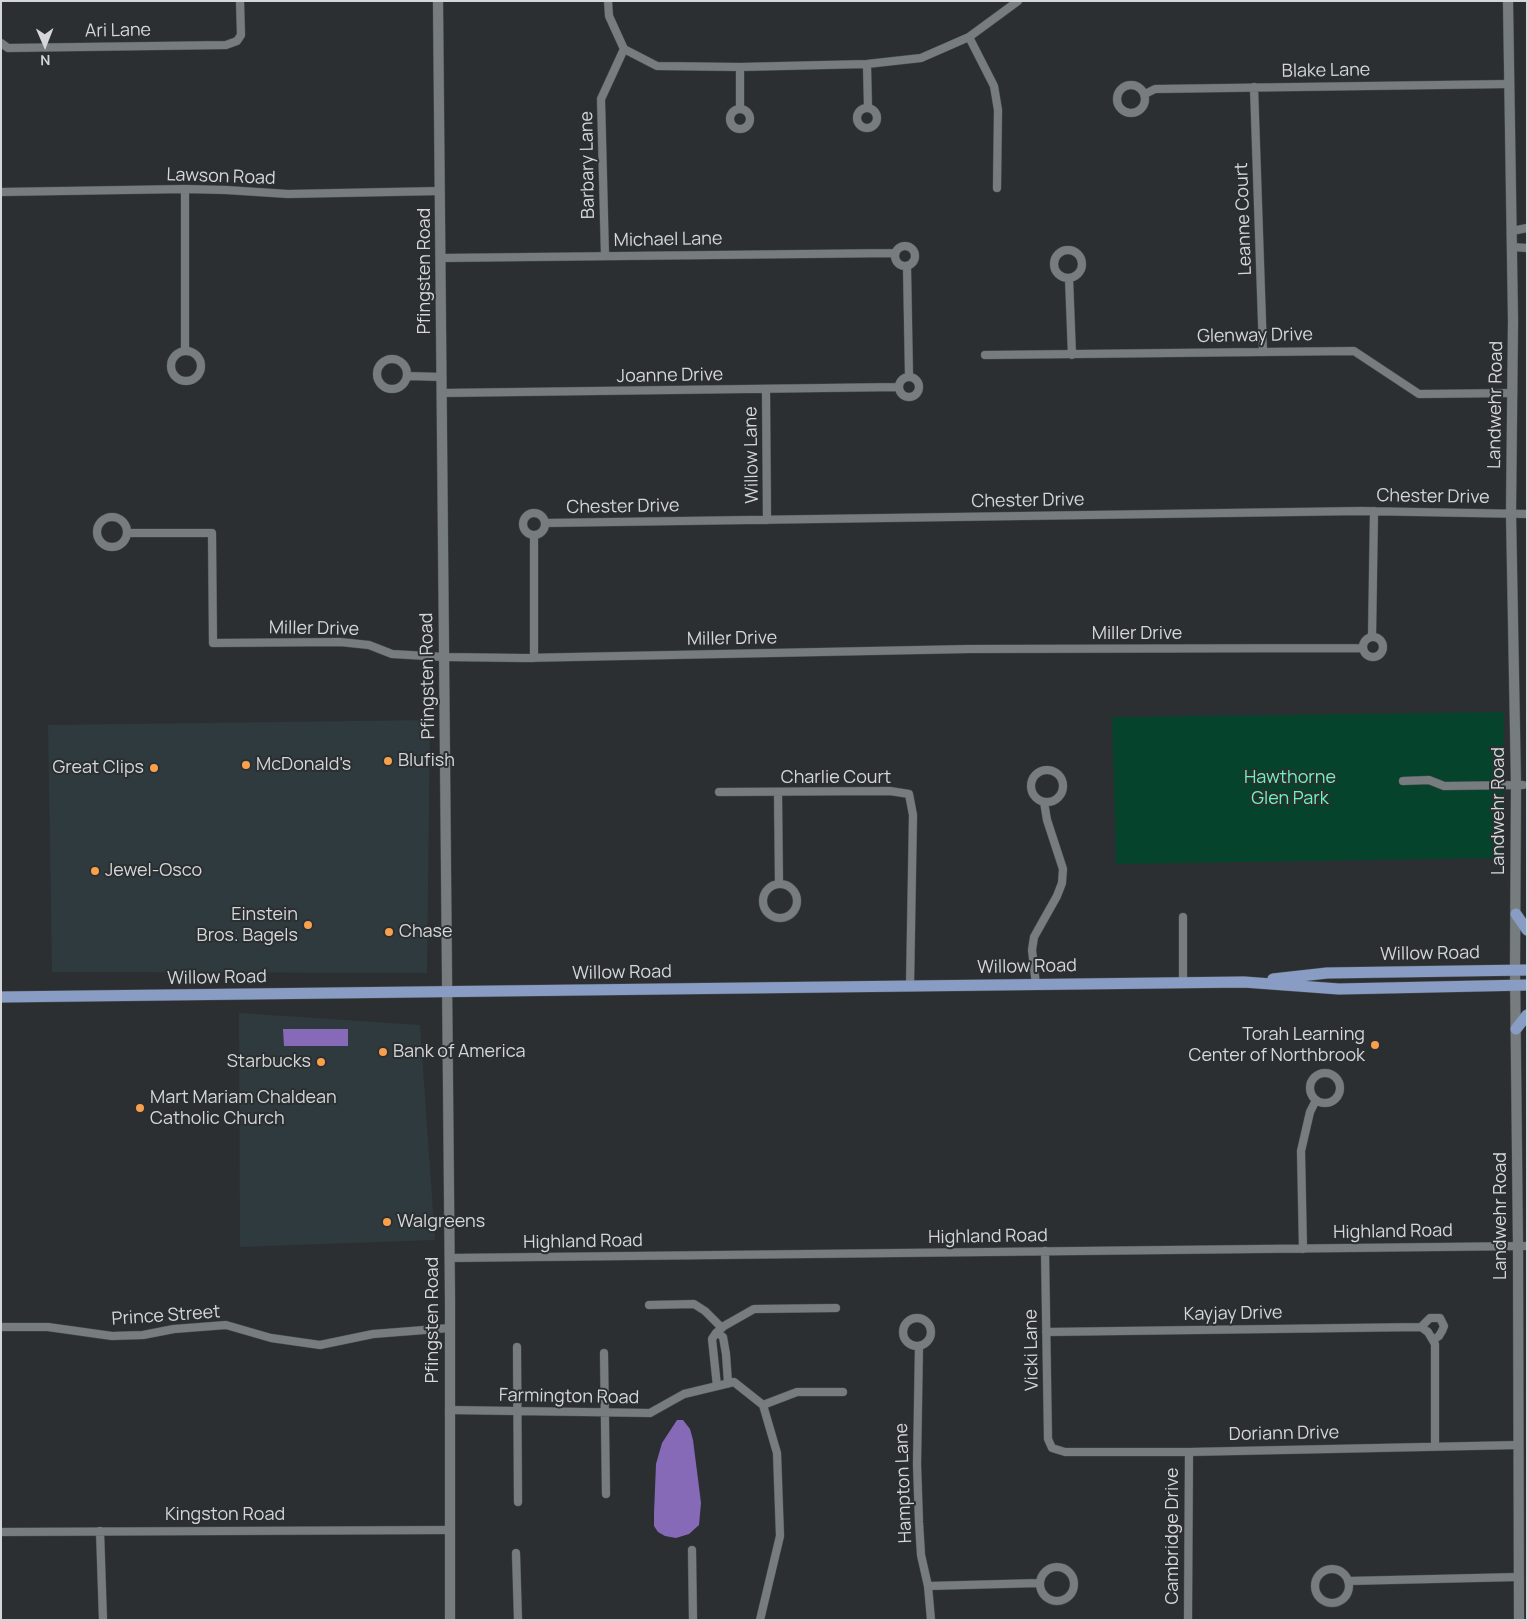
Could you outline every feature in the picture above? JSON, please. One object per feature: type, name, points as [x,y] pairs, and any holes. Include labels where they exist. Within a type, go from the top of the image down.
[{"type":"main road","name":"Pfingsten Road","points":[[438,1],[450,1328],[450,1620]]},
{"type":"main road","name":"Landwehr Road","points":[[1508,1],[1513,393],[1510,513],[1523,785],[1516,914],[1521,970],[1516,1029],[1522,1246],[1518,1445],[1518,1620]]},
{"type":"main road","points":[[1516,914],[1527,930]]},
{"type":"main road","name":"Willow Road","points":[[1244,982],[1327,973],[1521,970]]},
{"type":"main road","name":"Willow Road","points":[[1,997],[1244,982],[1339,989],[1521,986]]},
{"type":"main road","points":[[1516,1029],[1527,1015]]},
{"type":"street","name":"Ari Lane","points":[[1,43],[8,48],[226,45],[237,41],[241,35],[240,1]]},
{"type":"street","points":[[608,1],[609,16],[624,49],[657,66],[740,67],[867,64],[921,58],[969,37],[1018,1]]},
{"type":"street","points":[[969,37],[994,86],[998,110],[997,188]]},
{"type":"street","name":"Barbary Lane","points":[[605,256],[601,98],[624,49]]},
{"type":"street","points":[[867,64],[868,108]]},
{"type":"street","points":[[740,67],[740,109]]},
{"type":"street","name":"Blake Lane","points":[[1145,94],[1156,89],[1509,84]]},
{"type":"street","name":"Leanne Court","points":[[1254,87],[1263,351]]},
{"type":"street","name":"Lawson Road","points":[[1,192],[185,189],[288,194],[440,191]]},
{"type":"street","points":[[185,189],[185,351]]},
{"type":"street","points":[[1512,231],[1527,228]]},
{"type":"street","points":[[899,247],[912,248],[915,257],[912,263],[907,266],[903,266],[895,260],[895,253],[899,247]]},
{"type":"street","points":[[1512,247],[1527,248]]},
{"type":"street","name":"Michael Lane","points":[[441,258],[895,253]]},
{"type":"street","points":[[907,266],[909,376]]},
{"type":"street","points":[[1069,278],[1072,355]]},
{"type":"street","name":"Glenway Drive","points":[[985,355],[1354,350],[1419,394],[1513,393]]},
{"type":"street","points":[[393,359],[402,363],[407,371],[407,376],[399,388],[390,390],[381,386],[376,377],[376,372],[380,364],[393,359]]},
{"type":"street","points":[[407,376],[442,377]]},
{"type":"street","points":[[909,376],[915,378],[919,384],[916,394],[910,397],[901,393],[899,387],[903,379],[909,376]]},
{"type":"street","name":"Joanne Drive","points":[[442,393],[899,387]]},
{"type":"street","name":"Willow Lane","points":[[766,390],[767,520]]},
{"type":"street","points":[[1372,637],[1374,511]]},
{"type":"street","name":"Chester Drive","points":[[545,523],[1374,511],[1527,514]]},
{"type":"street","points":[[530,514],[537,514],[542,517],[545,523],[542,531],[534,535],[528,533],[524,528],[525,518],[530,514]]},
{"type":"street","points":[[112,517],[125,523],[128,533],[124,542],[115,548],[110,548],[101,543],[97,533],[100,524],[107,518],[112,517]]},
{"type":"street","name":"Miller Drive","points":[[128,533],[212,533],[213,643],[340,642],[369,645],[392,654],[444,657],[534,658],[979,649],[1363,648]]},
{"type":"street","points":[[534,535],[534,658]]},
{"type":"street","points":[[1372,637],[1378,639],[1382,644],[1380,653],[1375,657],[1366,654],[1363,648],[1364,642],[1372,637]]},
{"type":"street","points":[[1049,771],[1059,776],[1063,786],[1059,796],[1050,802],[1044,802],[1036,798],[1031,789],[1031,784],[1039,772],[1049,771]]},
{"type":"street","points":[[1404,781],[1429,780],[1444,786],[1523,785]]},
{"type":"street","name":"Charlie Court","points":[[719,792],[890,791],[909,794],[913,815],[910,986]]},
{"type":"street","points":[[778,793],[779,884]]},
{"type":"street","points":[[1036,985],[1032,950],[1034,937],[1057,896],[1062,884],[1063,869],[1047,820],[1044,802]]},
{"type":"street","points":[[779,884],[790,887],[796,896],[797,902],[792,912],[782,918],[772,916],[763,903],[769,888],[779,884]]},
{"type":"street","points":[[1182,917],[1183,983]]},
{"type":"street","points":[[1303,1248],[1301,1151],[1310,1112],[1316,1100]]},
{"type":"street","name":"Highland Road","points":[[449,1258],[1522,1246]]},
{"type":"street","name":"Vicki Lane","points":[[1044,1251],[1048,1439],[1052,1448]]},
{"type":"street","points":[[649,1305],[694,1304],[705,1311],[720,1330],[723,1337],[728,1383],[734,1382],[763,1405],[777,1453],[780,1536],[760,1620]]},
{"type":"street","points":[[717,1386],[712,1339],[720,1330],[754,1309],[836,1308]]},
{"type":"street","name":"Kayjay Drive","points":[[1046,1332],[1421,1326],[1430,1318],[1440,1318],[1444,1326],[1440,1336],[1433,1340],[1436,1344],[1435,1446]]},
{"type":"street","name":"Prince Street","points":[[1,1327],[48,1327],[112,1336],[143,1335],[174,1329],[226,1326],[271,1338],[320,1345],[373,1334],[450,1328]]},
{"type":"street","points":[[1421,1326],[1433,1340]]},
{"type":"street","name":"Hampton Lane","points":[[919,1346],[917,1464],[919,1522],[921,1555],[928,1586],[931,1620]]},
{"type":"street","points":[[517,1347],[518,1502]]},
{"type":"street","points":[[604,1353],[606,1494]]},
{"type":"street","name":"Farmington Road","points":[[449,1410],[650,1413],[684,1394],[728,1383]]},
{"type":"street","points":[[763,1405],[796,1392],[843,1392]]},
{"type":"street","name":"Doriann Drive","points":[[1052,1448],[1065,1452],[1189,1452],[1518,1445]]},
{"type":"street","name":"Cambridge Drive","points":[[1188,1620],[1189,1452]]},
{"type":"street","name":"Kingston Road","points":[[1,1532],[449,1530]]},
{"type":"street","points":[[100,1531],[103,1620]]},
{"type":"street","points":[[692,1550],[693,1620]]},
{"type":"street","points":[[516,1553],[518,1620]]},
{"type":"street","points":[[1058,1567],[1066,1569],[1070,1573],[1074,1584],[1069,1597],[1057,1602],[1049,1600],[1044,1596],[1040,1584],[1040,1579],[1045,1572],[1051,1568],[1058,1567]]},
{"type":"street","points":[[1333,1569],[1342,1573],[1348,1581],[1348,1592],[1341,1600],[1336,1602],[1330,1603],[1320,1598],[1315,1589],[1319,1575],[1328,1570],[1333,1569]]},
{"type":"street","points":[[1348,1581],[1518,1577]]},
{"type":"street","points":[[928,1586],[1040,1584]]},
{"type":"shaded area","points":[[430,720],[427,973],[52,972],[48,725]]},
{"type":"shaded area","points":[[239,1013],[420,1025],[435,1240],[240,1247]]},
{"type":"shaded area","points":[[283,1029],[348,1029],[348,1046],[284,1046]]},
{"type":"shaded area","points":[[677,1420],[683,1420],[690,1429],[701,1503],[699,1525],[689,1534],[676,1538],[665,1536],[658,1532],[654,1526],[654,1513],[656,1464],[662,1443]]},
{"type":"green space","name":"Hawthorne Glen Park","points":[[1504,712],[1502,858],[1116,864],[1112,717]]},
{"type":"place","name":"Blufish","points":[[388,761]]},
{"type":"place","name":"McDonald's","points":[[246,765]]},
{"type":"place","name":"Great Clips","points":[[154,768]]},
{"type":"place","name":"Jewel-Osco","points":[[95,871]]},
{"type":"place","name":"Einstein Bros. Bagels","points":[[308,925]]},
{"type":"place","name":"Chase","points":[[389,932]]},
{"type":"place","name":"Torah Learning Center of Northbrook","points":[[1375,1045]]},
{"type":"place","name":"Bank of America","points":[[383,1052]]},
{"type":"place","name":"Starbucks","points":[[321,1062]]},
{"type":"place","name":"Mart Mariam Chaldean Catholic Church","points":[[140,1108]]},
{"type":"place","name":"Walgreens","points":[[387,1222]]}]
